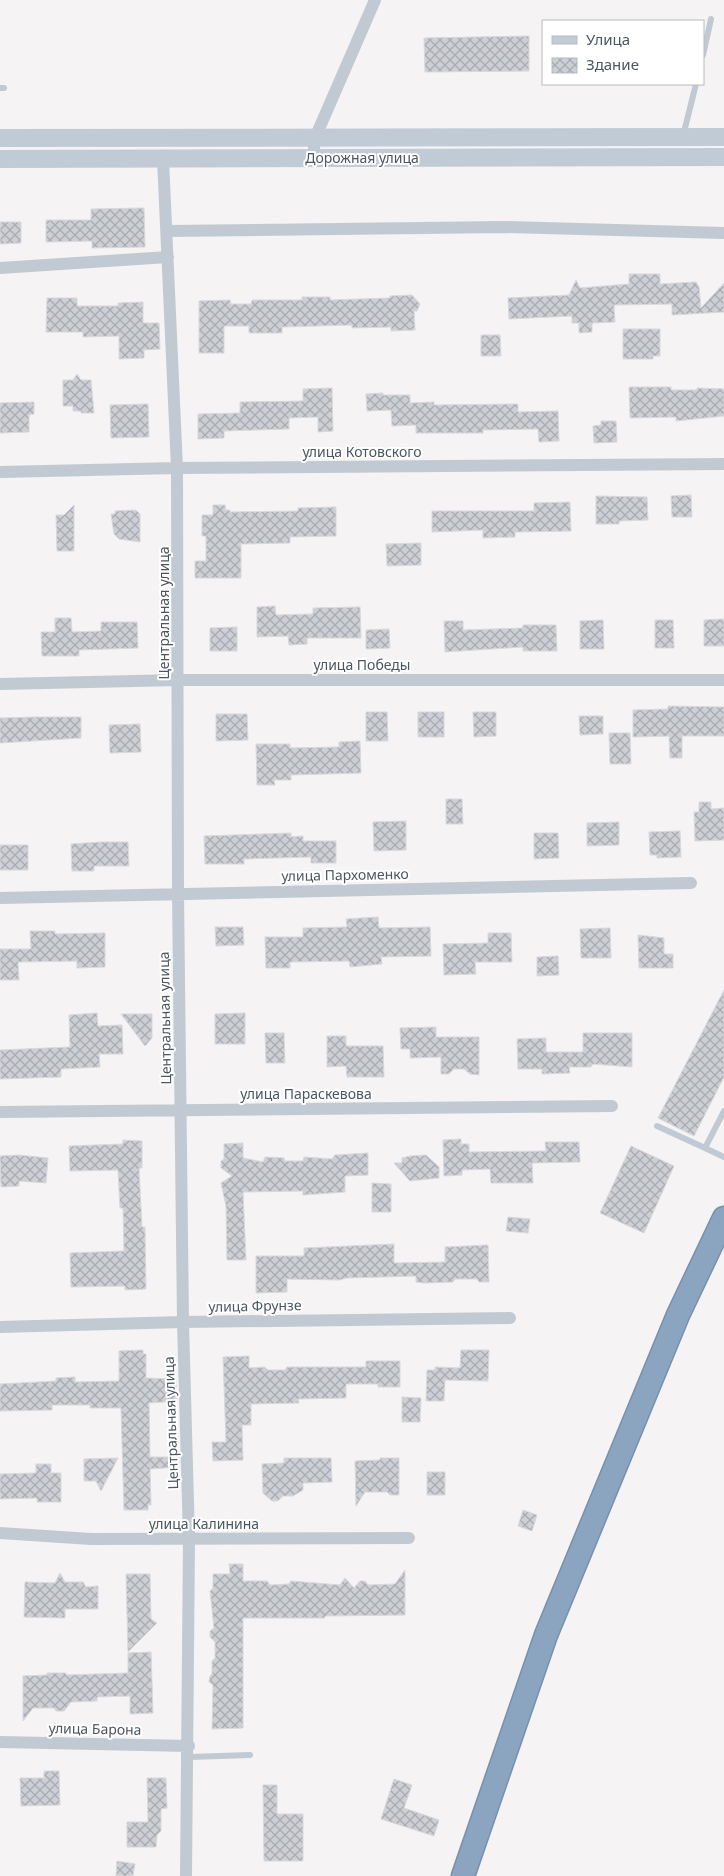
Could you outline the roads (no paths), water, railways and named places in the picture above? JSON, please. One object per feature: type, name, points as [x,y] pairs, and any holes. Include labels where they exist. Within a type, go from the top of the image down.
[{"type":"highway","points":[[463,1876],[546,1635],[678,1315],[724,1218]]},
{"type":"highway","points":[[475,1876],[556,1639],[689,1319],[724,1244]]},
{"type":"main road","name":"Дорожная улица","points":[[0,138],[724,137]]},
{"type":"main road","name":"Дорожная улица","points":[[0,159],[724,157]]},
{"type":"street","points":[[314,158],[315,138],[375,0]]},
{"type":"street","name":"Центральная улица","points":[[163,159],[178,468],[180,680],[178,893],[183,1322],[189,1539],[189,1752],[186,1876]]},
{"type":"street","points":[[167,231],[504,227],[724,234]]},
{"type":"street","points":[[0,268],[168,257]]},
{"type":"street","name":"улица Котовского","points":[[0,472],[178,468],[724,464]]},
{"type":"street","name":"улица Победы","points":[[0,684],[180,680],[724,680]]},
{"type":"street","name":"улица Пархоменко","points":[[0,898],[691,883]]},
{"type":"street","name":"улица Параскевова","points":[[0,1112],[612,1106]]},
{"type":"street","name":"улица Фрунзе","points":[[0,1328],[183,1322],[510,1318]]},
{"type":"street","name":"улица Калинина","points":[[0,1533],[91,1539],[409,1538]]},
{"type":"street","name":"улица Барона","points":[[0,1742],[189,1752]]},
{"type":"lane","points":[[704,50],[711,19]]},
{"type":"lane","points":[[683,137],[696,85]]},
{"type":"lane","points":[[705,1148],[724,1111]]},
{"type":"lane","points":[[657,1126],[724,1157]]},
{"type":"lane","points":[[189,1752],[250,1756]]}]
